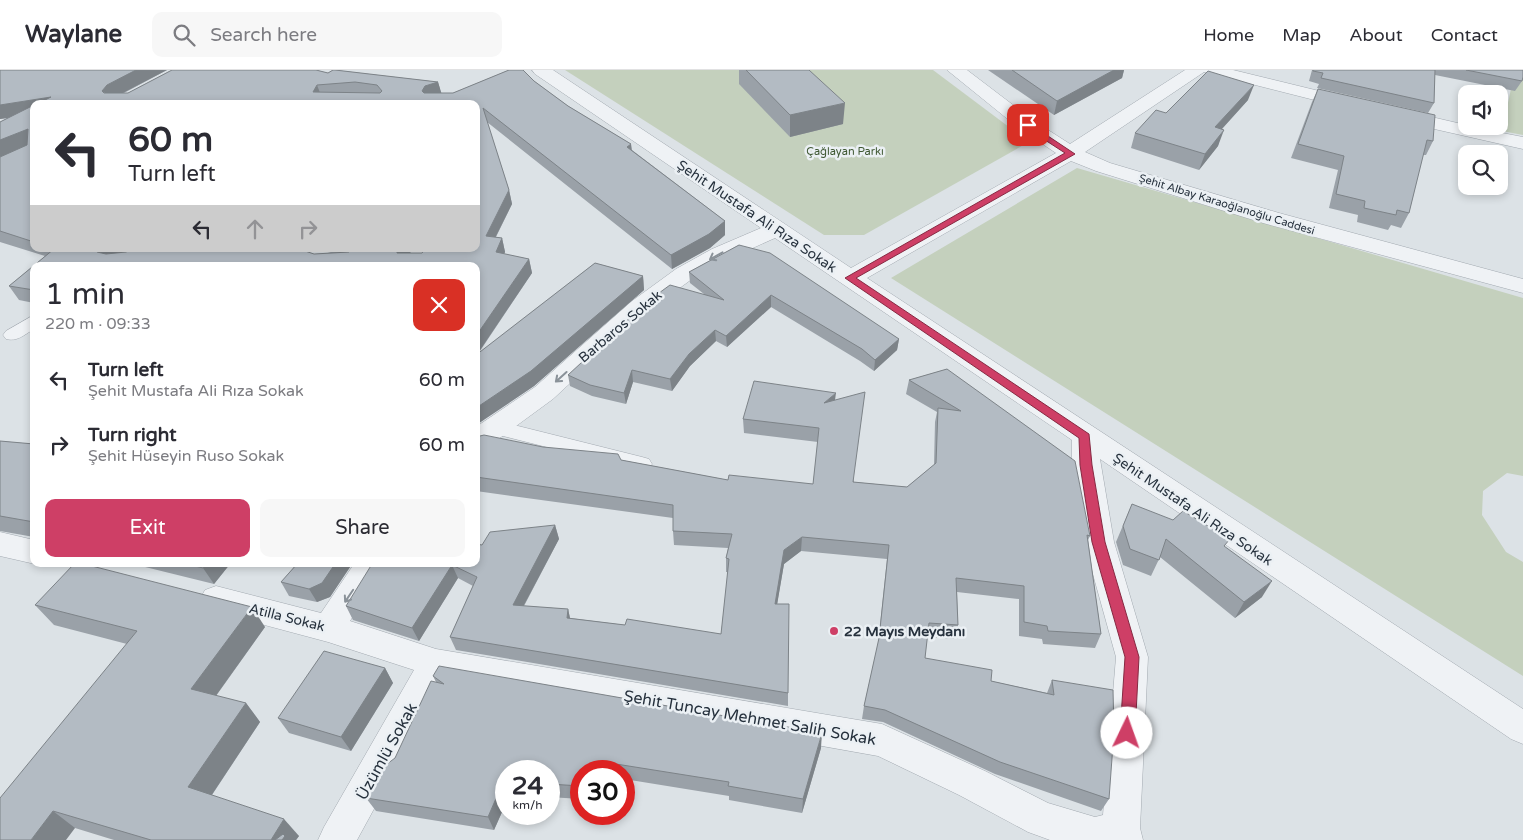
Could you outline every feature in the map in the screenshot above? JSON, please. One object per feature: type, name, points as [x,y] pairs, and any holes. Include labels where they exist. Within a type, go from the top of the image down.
[{"type":"street","name":"Şehit Mustafa Ali Rıza Sokak","points":[[541,70],[1523,728]]},
{"type":"street","name":"Şehit Albay Karaoğlanoğlu Caddesi","points":[[956,70],[1028,125],[1070,154],[1103,167],[1271,218],[1523,286]]},
{"type":"street","points":[[850,278],[1070,154],[1197,70]]},
{"type":"street","points":[[1211,70],[1523,143]]},
{"type":"street","name":"Barbaros Sokak","points":[[482,429],[512,417],[544,393],[640,306],[684,274],[720,254],[776,229]]},
{"type":"street","points":[[1085,436],[1086,465],[1099,542],[1132,657],[1123,834]]},
{"type":"street","points":[[328,628],[368,567]]},
{"type":"street","name":"Atilla Sokak","points":[[191,592],[328,628],[436,663]]},
{"type":"street","name":"Şehit Tuncay Mehmet Salih Sokak","points":[[436,663],[882,740],[972,783],[1041,819],[1096,836],[1123,834]]},
{"type":"street","name":"Üzümlü Sokak","points":[[337,840],[436,663]]},
{"type":"lane","points":[[12,335],[30,324]]},
{"type":"lane","points":[[482,429],[642,464]]},
{"type":"green space","name":"Çağlayan Parkı","points":[[565,70],[933,70],[1029,142],[864,235],[824,235]]},
{"type":"green space","points":[[1515,70],[1523,70],[1523,135],[1508,132],[1508,103]]},
{"type":"green space","points":[[1077,168],[1523,298],[1523,476],[1507,473],[1483,491],[1482,515],[1506,552],[1523,562],[1523,676],[891,278]]},
{"type":"building","points":[[0,70],[136,70],[107,85],[102,91],[104,93],[128,93],[172,70],[316,70],[328,73],[335,70],[438,82],[425,86],[422,91],[424,93],[453,93],[509,70],[523,70],[534,81],[568,106],[631,144],[627,147],[725,221],[709,234],[671,255],[483,108],[509,190],[486,236],[502,238],[496,252],[529,259],[480,330],[480,262],[38,262],[50,252],[97,252],[106,254],[126,252],[308,252],[314,254],[349,252],[480,252],[480,100],[45,100],[51,97],[0,105]],"holes":[[[355,82],[377,85],[382,91],[380,93],[313,92],[317,85]]]},
{"type":"building","points":[[746,70],[809,70],[845,103],[790,115]]},
{"type":"building","points":[[1012,70],[1114,70],[1057,101]]},
{"type":"building","points":[[1313,70],[1435,70],[1434,103],[1321,78],[1323,73]]},
{"type":"building","points":[[1466,70],[1523,70],[1523,77],[1522,81]]},
{"type":"building","points":[[1208,71],[1254,85],[1215,127],[1224,130],[1205,154],[1135,133],[1156,110],[1166,113]]},
{"type":"building","points":[[1318,89],[1435,115],[1433,141],[1427,140],[1409,213],[1397,210],[1396,215],[1364,208],[1365,201],[1336,194],[1344,156],[1298,144]]},
{"type":"building","points":[[30,107],[30,241],[0,231],[0,157],[27,145],[28,129],[0,140],[0,122]]},
{"type":"building","points":[[739,245],[770,253],[899,339],[875,360],[862,349],[771,295],[726,336],[715,330],[689,354],[670,379],[632,370],[624,393],[590,385],[568,375],[648,301],[670,285],[724,300],[689,272]]},
{"type":"building","points":[[595,263],[643,276],[531,371],[480,405],[480,352]]},
{"type":"building","points":[[30,269],[30,289],[9,286]]},
{"type":"building","points":[[947,369],[1075,461],[1090,536],[1087,535],[1101,634],[1048,631],[1047,626],[1024,622],[1024,586],[956,578],[958,625],[929,623],[925,658],[992,670],[991,681],[1054,695],[1052,680],[1113,690],[1114,731],[1109,799],[1000,762],[885,710],[864,706],[879,638],[889,545],[802,537],[784,550],[775,604],[789,604],[788,693],[450,637],[477,577],[456,567],[480,567],[480,545],[482,545],[490,532],[555,525],[513,605],[568,609],[567,618],[625,625],[627,619],[721,634],[729,559],[726,558],[732,534],[673,531],[673,505],[480,478],[480,436],[484,435],[543,447],[618,454],[621,460],[728,480],[729,475],[813,484],[819,428],[743,419],[754,381],[836,393],[824,403],[865,392],[853,482],[907,487],[936,463],[938,408],[961,411],[909,380]]},
{"type":"building","points":[[0,441],[30,444],[30,521],[0,516]]},
{"type":"building","points":[[1132,504],[1173,520],[1183,511],[1230,539],[1224,546],[1272,581],[1244,602],[1166,539],[1159,560],[1130,549],[1123,526]]},
{"type":"building","points":[[71,567],[96,567],[252,607],[191,689],[246,703],[188,787],[284,819],[271,840],[151,840],[53,811],[31,840],[0,840],[0,798],[137,631],[35,605]]},
{"type":"building","points":[[294,567],[333,567],[322,583],[309,589],[281,582]]},
{"type":"building","points":[[370,567],[451,567],[412,628],[346,606]]},
{"type":"building","points":[[324,651],[385,668],[341,737],[278,718]]},
{"type":"building","points":[[439,666],[822,733],[803,799],[728,786],[729,782],[635,767],[635,760],[570,760],[570,785],[560,785],[560,760],[495,760],[495,801],[488,817],[366,798],[383,767],[395,758],[431,681],[444,684],[433,676]]},
{"type":"building","points":[[283,834],[285,836],[282,840],[275,840]]},
{"type":"place","name":"22 Mayıs Meydanı","points":[[834,631]]},
{"type":"route","points":[[1028,125],[1070,154],[850,278],[1085,436],[1086,465],[1099,542],[1132,657],[1127,733]]}]
